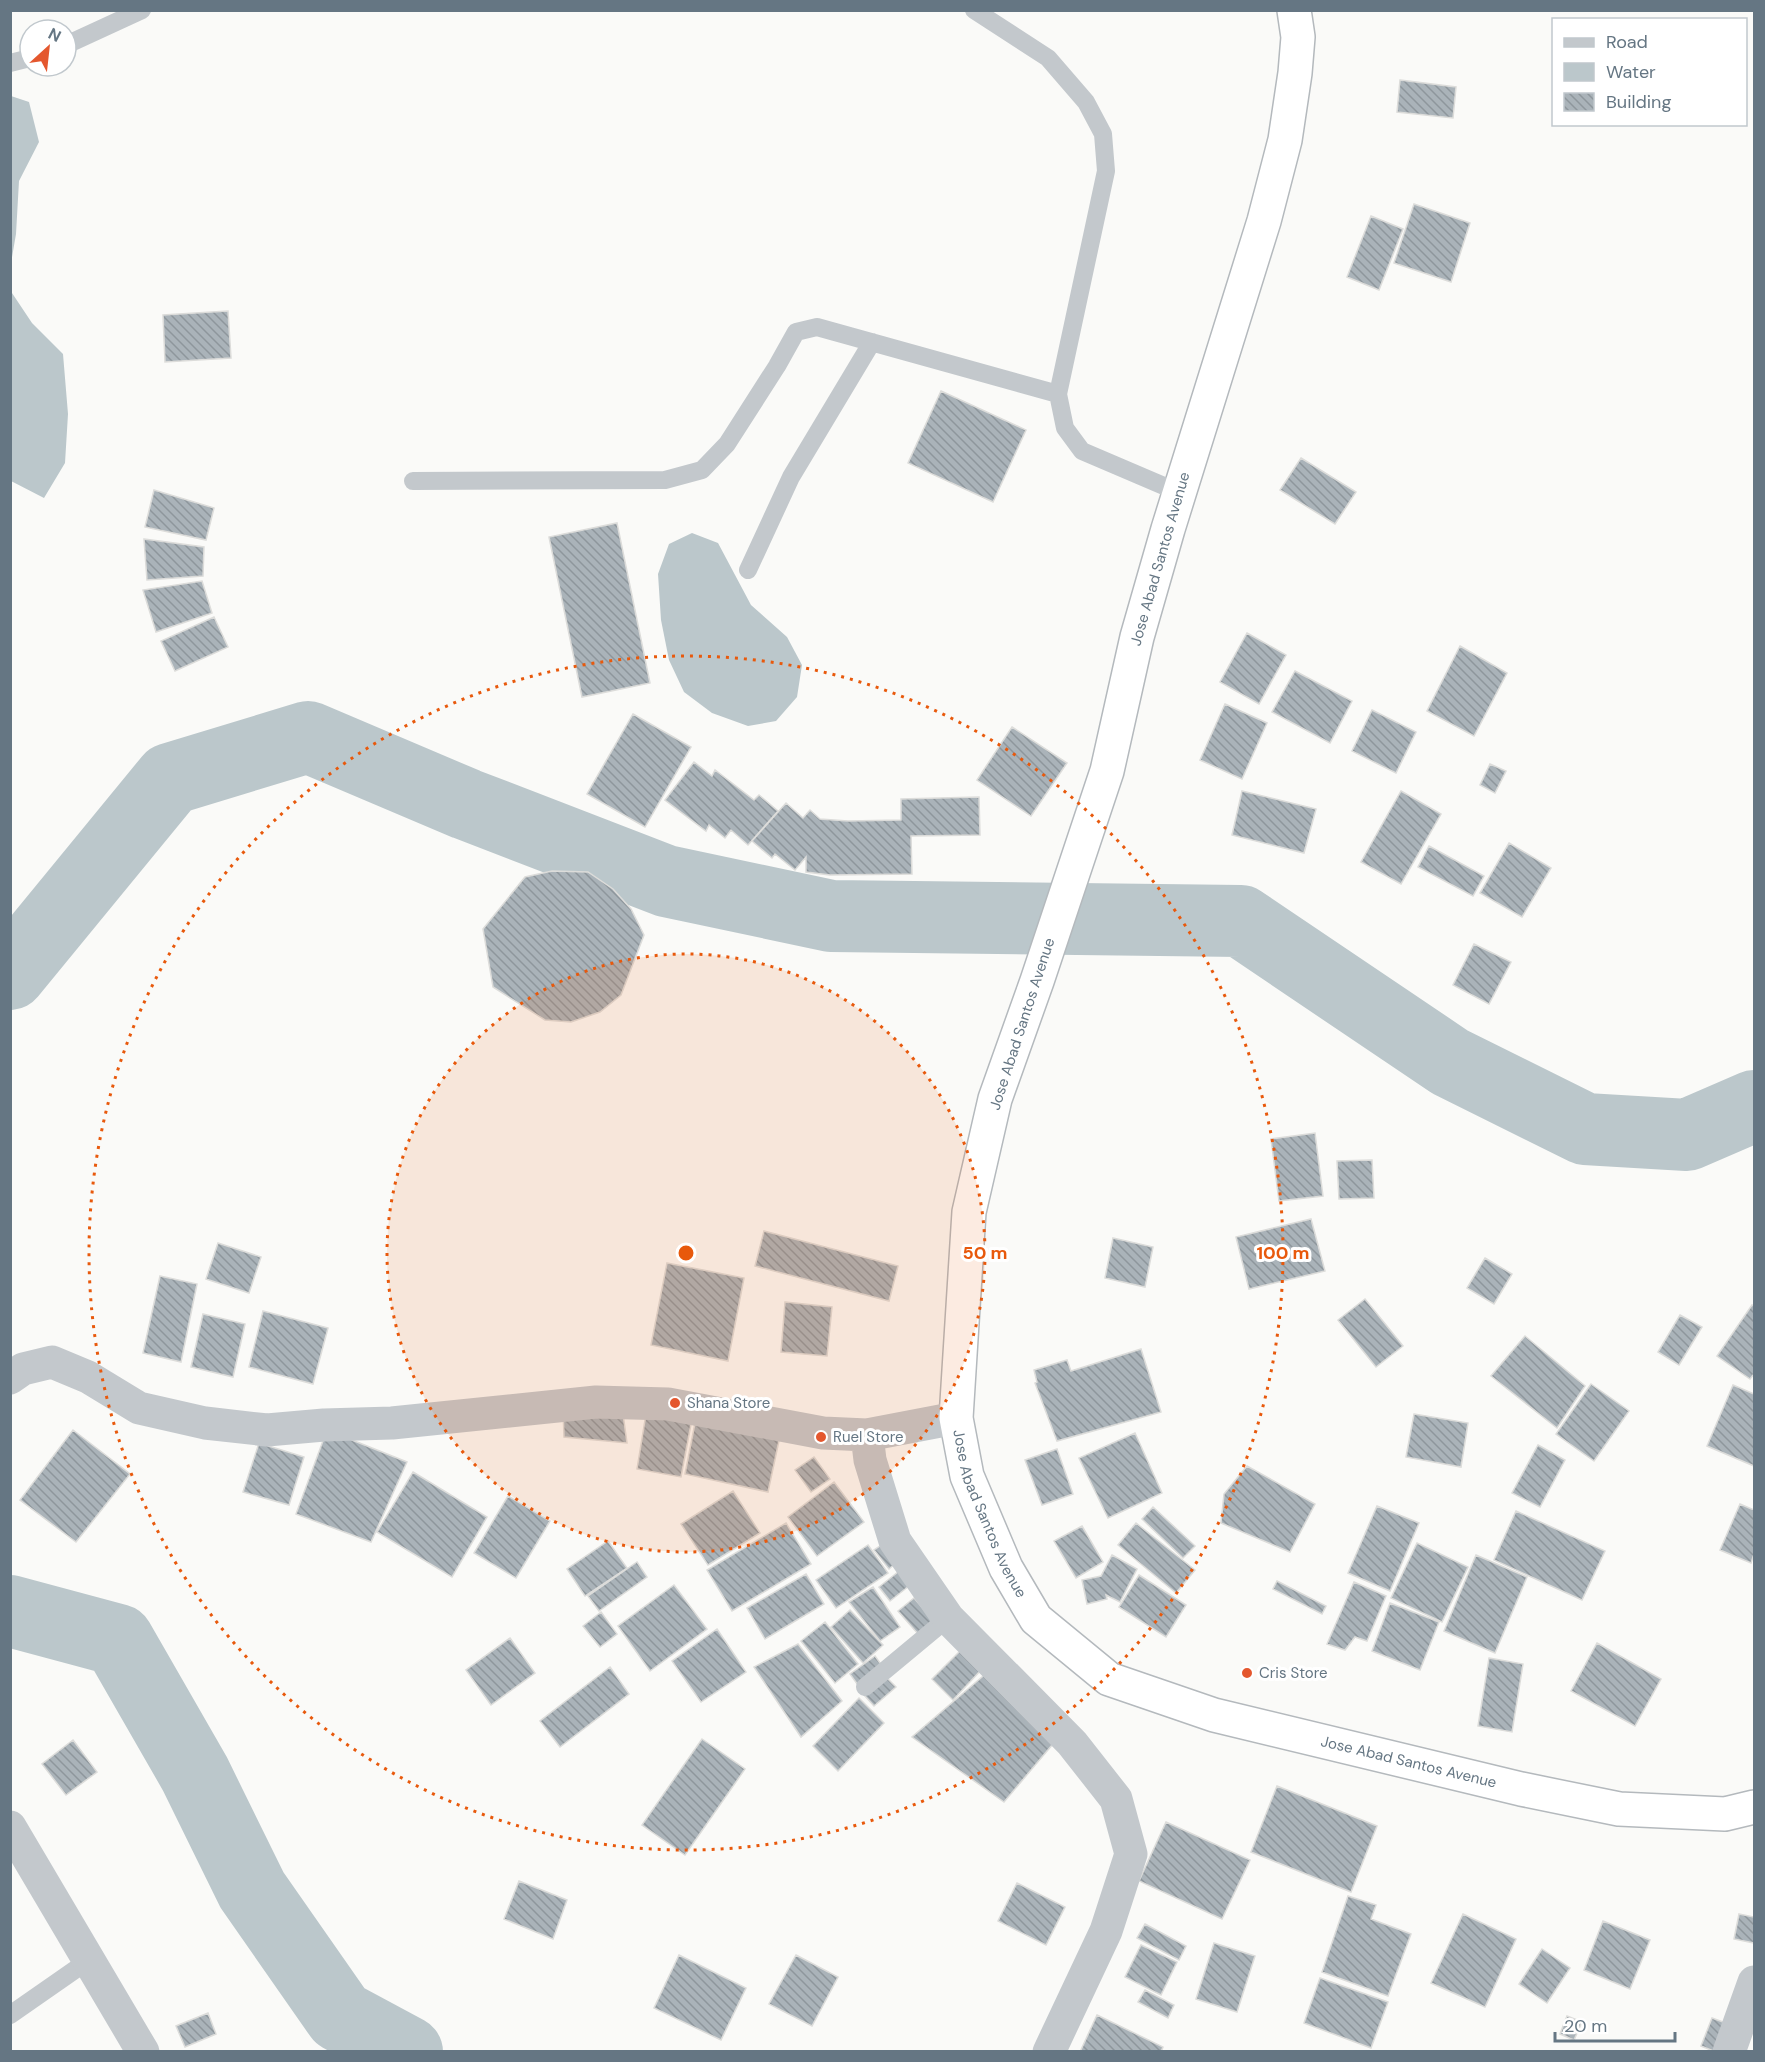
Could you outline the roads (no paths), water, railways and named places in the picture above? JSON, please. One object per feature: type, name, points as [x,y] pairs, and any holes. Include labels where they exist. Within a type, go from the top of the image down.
[{"type":"highway","name":"Jose Abad Santos Avenue","points":[[1294,10],[1297,46],[1285,140],[1264,221],[1178,492],[1137,637],[1107,771],[1037,981],[994,1099],[969,1212],[956,1418],[967,1476],[1006,1568],[1036,1618],[1109,1679],[1214,1715],[1521,1789],[1619,1809],[1725,1814],[1755,1807]]},
{"type":"street","points":[[10,1378],[23,1369],[52,1362],[88,1377],[139,1408],[206,1423],[267,1430],[393,1422],[596,1402],[633,1401],[668,1404],[823,1433],[867,1435],[956,1418]]},
{"type":"street","points":[[867,1435],[870,1460],[895,1541],[948,1618],[1072,1743],[1116,1799],[1131,1854],[1106,1931],[1049,2052]]},
{"type":"street","points":[[10,1827],[143,2052]]},
{"type":"street","points":[[1729,2052],[1755,1982]]},
{"type":"lane","points":[[78,39],[142,10]]},
{"type":"lane","points":[[974,10],[1048,58],[1086,102],[1103,134],[1106,171],[1059,394],[1065,428],[1082,451],[1178,492]]},
{"type":"lane","points":[[413,481],[665,480],[702,470],[727,444],[796,332],[817,327],[1059,394]]},
{"type":"lane","points":[[748,570],[791,477],[872,342]]},
{"type":"lane","points":[[865,1687],[948,1618]]},
{"type":"lane","points":[[10,2015],[88,1960]]},
{"type":"water","points":[[11,96],[29,102],[39,142],[19,181],[16,234],[11,263]]},
{"type":"water","points":[[10,290],[32,323],[63,354],[68,414],[65,463],[44,498],[11,481]]},
{"type":"water","points":[[692,533],[718,543],[751,605],[787,637],[802,665],[797,697],[776,721],[748,726],[712,713],[684,692],[669,660],[661,620],[658,574],[669,544]]},
{"type":"waterway","points":[[10,974],[170,779],[308,737],[466,804],[666,881],[831,916],[1241,921],[1450,1062],[1585,1129],[1687,1135],[1754,1106]]},
{"type":"waterway","points":[[10,1611],[118,1640],[195,1774],[252,1890],[340,2016],[407,2052]]},
{"type":"place","name":"Shana Store","points":[[675,1403]]},
{"type":"place","name":"Ruel Store","points":[[821,1437]]},
{"type":"place","name":"Cris Store","points":[[1247,1673]]}]
